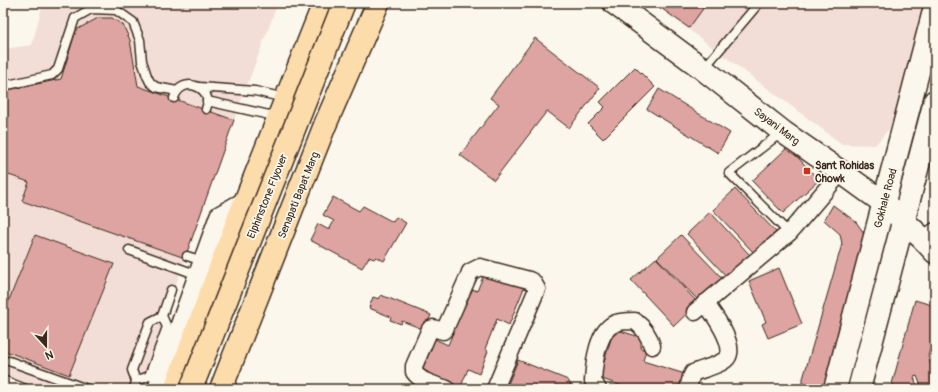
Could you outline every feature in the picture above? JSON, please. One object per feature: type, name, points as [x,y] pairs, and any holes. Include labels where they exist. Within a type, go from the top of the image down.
[{"type":"main road","points":[[175,389],[242,210],[324,3]]},
{"type":"main road","name":"Elphinstone Flyover","points":[[191,389],[344,3]]},
{"type":"main road","name":"Elphinstone Flyover","points":[[206,389],[357,3]]},
{"type":"main road","name":"Senapati Bapat Marg","points":[[221,389],[325,125],[378,3]]},
{"type":"main road","name":"Sayani Marg","points":[[614,3],[703,69],[783,132],[884,203],[903,222],[931,241]]},
{"type":"main road","name":"Gokhale Road","points":[[835,389],[935,7]]},
{"type":"main road","points":[[862,388],[935,101]]},
{"type":"main road","points":[[283,108],[325,125]]},
{"type":"main road","points":[[242,210],[280,239]]},
{"type":"street","points":[[688,389],[693,373],[727,358],[729,352],[727,338],[713,314],[700,308],[789,233],[841,172]]},
{"type":"street","points":[[158,389],[197,264],[220,216],[242,210]]},
{"type":"street","points":[[447,389],[417,377],[414,372],[414,366],[430,329],[433,328],[443,331],[445,329],[470,272],[480,267],[529,280],[534,282],[537,289],[495,389]]},
{"type":"street","points":[[598,389],[593,381],[597,349],[603,336],[616,322],[635,321],[648,335],[652,346]]},
{"type":"lane","points":[[703,69],[759,3]]},
{"type":"lane","points":[[3,86],[52,75],[58,69],[75,18],[91,9],[116,10],[133,22],[140,40],[142,61],[147,76],[150,82],[156,87],[175,94],[182,87],[187,85],[255,91],[283,108]]},
{"type":"lane","points":[[199,87],[206,95],[206,105],[283,108]]},
{"type":"lane","points":[[783,132],[729,173],[789,233]]},
{"type":"lane","points":[[129,250],[197,264]]},
{"type":"lane","points":[[162,316],[150,322],[132,370],[135,385],[149,376],[167,327],[162,316],[171,290]]},
{"type":"lane","points":[[9,361],[87,389]]},
{"type":"lane","points":[[3,380],[26,389]]},
{"type":"shaded area","points":[[43,3],[278,3],[234,120],[139,389],[3,389],[3,49],[32,45]]},
{"type":"shaded area","points":[[653,3],[924,3],[891,127],[875,145],[842,144]]},
{"type":"building","points":[[654,3],[707,3],[689,28]]},
{"type":"building","points":[[98,18],[112,18],[123,25],[130,40],[138,86],[234,120],[185,258],[22,201],[29,182],[3,173],[3,91],[61,79],[76,30]]},
{"type":"building","points":[[535,38],[600,88],[569,128],[547,111],[494,180],[460,155],[499,104],[490,98]]},
{"type":"building","points":[[635,67],[655,87],[603,139],[588,124],[605,107],[600,102]]},
{"type":"building","points":[[659,89],[730,133],[718,153],[647,109]]},
{"type":"building","points":[[788,147],[819,180],[783,213],[752,181]]},
{"type":"building","points":[[735,189],[776,232],[754,253],[713,210]]},
{"type":"building","points":[[333,197],[359,211],[363,206],[393,222],[396,217],[406,223],[384,261],[376,257],[374,259],[369,257],[362,268],[310,240],[318,224],[329,230],[334,221],[323,215]]},
{"type":"building","points":[[833,205],[856,222],[864,233],[865,247],[823,389],[800,389],[842,244],[840,234],[824,220]]},
{"type":"building","points":[[710,212],[750,255],[727,277],[687,234]]},
{"type":"building","points":[[35,235],[114,264],[69,375],[3,350],[3,315]]},
{"type":"building","points":[[681,235],[723,279],[699,301],[657,258]]},
{"type":"building","points":[[656,258],[698,303],[674,326],[631,280]]},
{"type":"building","points":[[779,268],[802,324],[768,338],[762,324],[766,322],[749,281]]},
{"type":"building","points":[[485,272],[524,288],[509,325],[497,319],[485,349],[488,351],[479,374],[468,369],[460,389],[455,389],[420,375],[435,339],[448,345],[466,301],[467,287],[477,291]]},
{"type":"building","points":[[381,295],[431,315],[425,330],[402,321],[401,324],[390,320],[391,317],[369,308],[373,297],[379,299]]},
{"type":"building","points":[[915,300],[935,306],[935,348],[931,347],[928,356],[935,376],[935,385],[922,389],[917,376],[914,377],[918,389],[897,389],[892,384]]},
{"type":"building","points":[[614,329],[643,338],[640,348],[646,350],[643,361],[685,374],[681,389],[631,389],[599,378]]},
{"type":"building","points":[[518,360],[568,380],[573,389],[506,389]]},
{"type":"place","name":"Sant Rohidas Chowk","points":[[807,171]]}]
